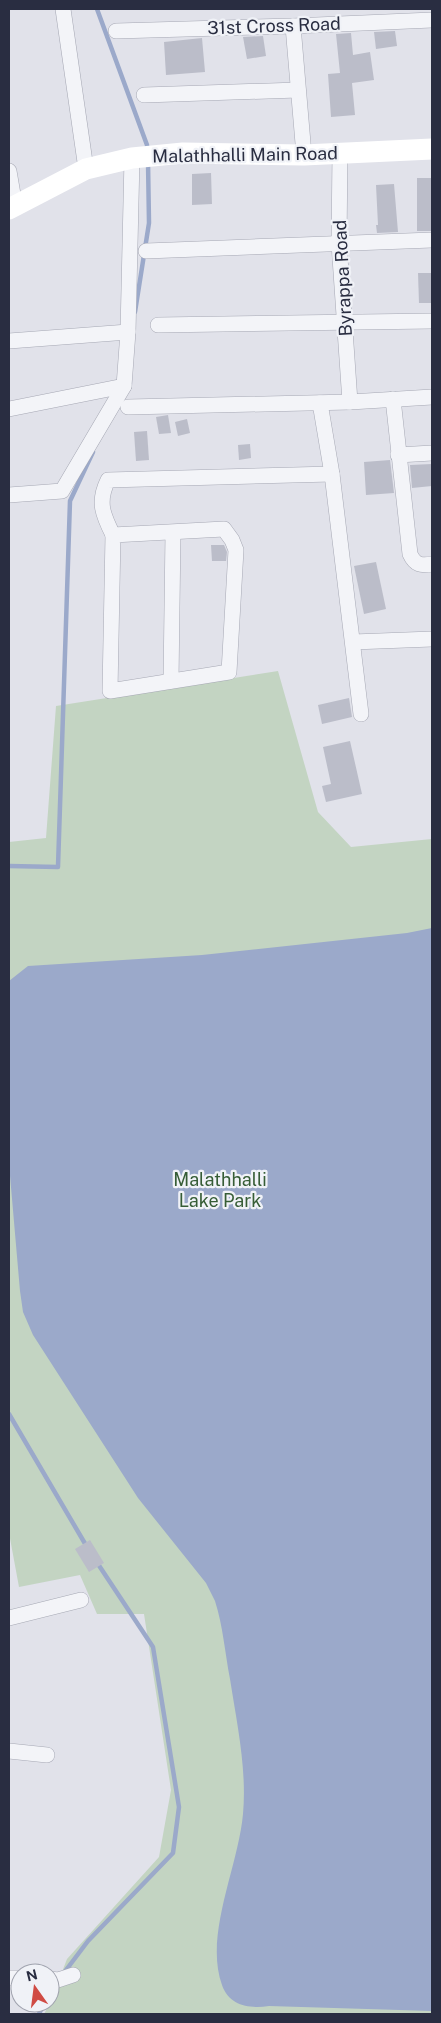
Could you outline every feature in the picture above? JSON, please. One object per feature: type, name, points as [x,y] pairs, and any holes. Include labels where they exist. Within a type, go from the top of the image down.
[{"type":"main road","name":"Malathhalli Main Road","points":[[12,208],[86,169],[140,158],[184,153],[304,155],[432,149]]},
{"type":"street","points":[[63,9],[86,169]]},
{"type":"street","name":"31st Cross Road","points":[[116,31],[432,20]]},
{"type":"street","points":[[293,26],[304,155]]},
{"type":"street","points":[[144,95],[298,90]]},
{"type":"street","name":"Byrappa Road","points":[[340,153],[339,243],[350,402]]},
{"type":"street","points":[[9,495],[62,491],[124,386],[140,158]]},
{"type":"street","points":[[9,171],[12,208]]},
{"type":"street","points":[[146,251],[432,240]]},
{"type":"street","points":[[158,325],[432,321]]},
{"type":"street","points":[[9,341],[128,332]]},
{"type":"street","points":[[9,409],[124,386]]},
{"type":"street","points":[[128,407],[320,403],[432,397]]},
{"type":"street","points":[[393,399],[410,554],[413,562],[419,565],[432,564]]},
{"type":"street","points":[[320,403],[332,474],[360,714]]},
{"type":"street","points":[[398,455],[432,453]]},
{"type":"street","points":[[114,536],[224,529],[236,550],[229,672],[110,691],[114,536],[106,520],[102,504],[102,492],[108,480],[332,474]]},
{"type":"street","points":[[171,681],[173,533]]},
{"type":"street","points":[[353,642],[432,639]]},
{"type":"street","points":[[9,1618],[81,1600]]},
{"type":"street","points":[[9,1751],[47,1755]]},
{"type":"street","points":[[60,1979],[73,1975]]},
{"type":"green space","name":"Malathhalli Lake Park","points":[[278,671],[318,812],[351,847],[432,839],[432,2014],[44,2014],[60,2013],[60,1977],[67,1959],[159,1857],[171,1790],[144,1614],[97,1614],[80,1575],[19,1587],[9,1533],[9,842],[46,838],[56,706]]},
{"type":"water","name":"Malathhalli Lake Park","points":[[432,928],[432,2011],[248,2006],[235,2002],[225,1992],[218,1966],[219,1923],[240,1835],[244,1780],[238,1730],[218,1610],[206,1583],[138,1498],[33,1335],[23,1312],[9,1164],[9,981],[28,966],[202,955],[407,933]]},
{"type":"building","points":[[395,31],[397,46],[376,49],[374,32]]},
{"type":"building","points":[[351,33],[353,55],[370,52],[374,80],[352,83],[355,115],[331,117],[328,74],[340,73],[336,34]]},
{"type":"building","points":[[263,36],[266,56],[247,59],[243,37]]},
{"type":"building","points":[[202,38],[205,72],[166,75],[164,42]]},
{"type":"building","points":[[211,173],[212,204],[192,205],[192,174]]},
{"type":"building","points":[[417,178],[432,178],[432,231],[417,231]]},
{"type":"building","points":[[394,184],[398,232],[377,233],[376,185]]},
{"type":"building","points":[[418,273],[432,273],[432,303],[419,303]]},
{"type":"building","points":[[168,415],[171,433],[159,434],[156,417]]},
{"type":"building","points":[[187,419],[190,433],[178,436],[175,422]]},
{"type":"building","points":[[147,431],[149,460],[136,461],[134,432]]},
{"type":"building","points":[[250,444],[251,458],[239,460],[238,445]]},
{"type":"building","points":[[390,460],[394,493],[366,495],[364,462]]},
{"type":"building","points":[[432,464],[432,486],[412,488],[410,465]]},
{"type":"building","points":[[211,545],[224,545],[227,552],[226,561],[212,561]]},
{"type":"building","points":[[376,562],[386,609],[364,614],[354,566]]},
{"type":"building","points":[[349,698],[352,717],[322,724],[318,705]]},
{"type":"building","points":[[350,741],[362,794],[326,802],[322,786],[331,784],[323,747]]},
{"type":"building","points":[[90,1540],[104,1563],[89,1572],[75,1549]]},
{"type":"waterway","points":[[97,9],[147,145],[147,151]]},
{"type":"waterway","points":[[135,312],[149,223],[148,161]]},
{"type":"waterway","points":[[9,866],[58,867],[70,501],[93,452]]},
{"type":"waterway","points":[[9,1414],[87,1547]]},
{"type":"waterway","points":[[63,1974],[88,1941],[173,1853],[179,1807],[153,1647],[96,1561]]}]
